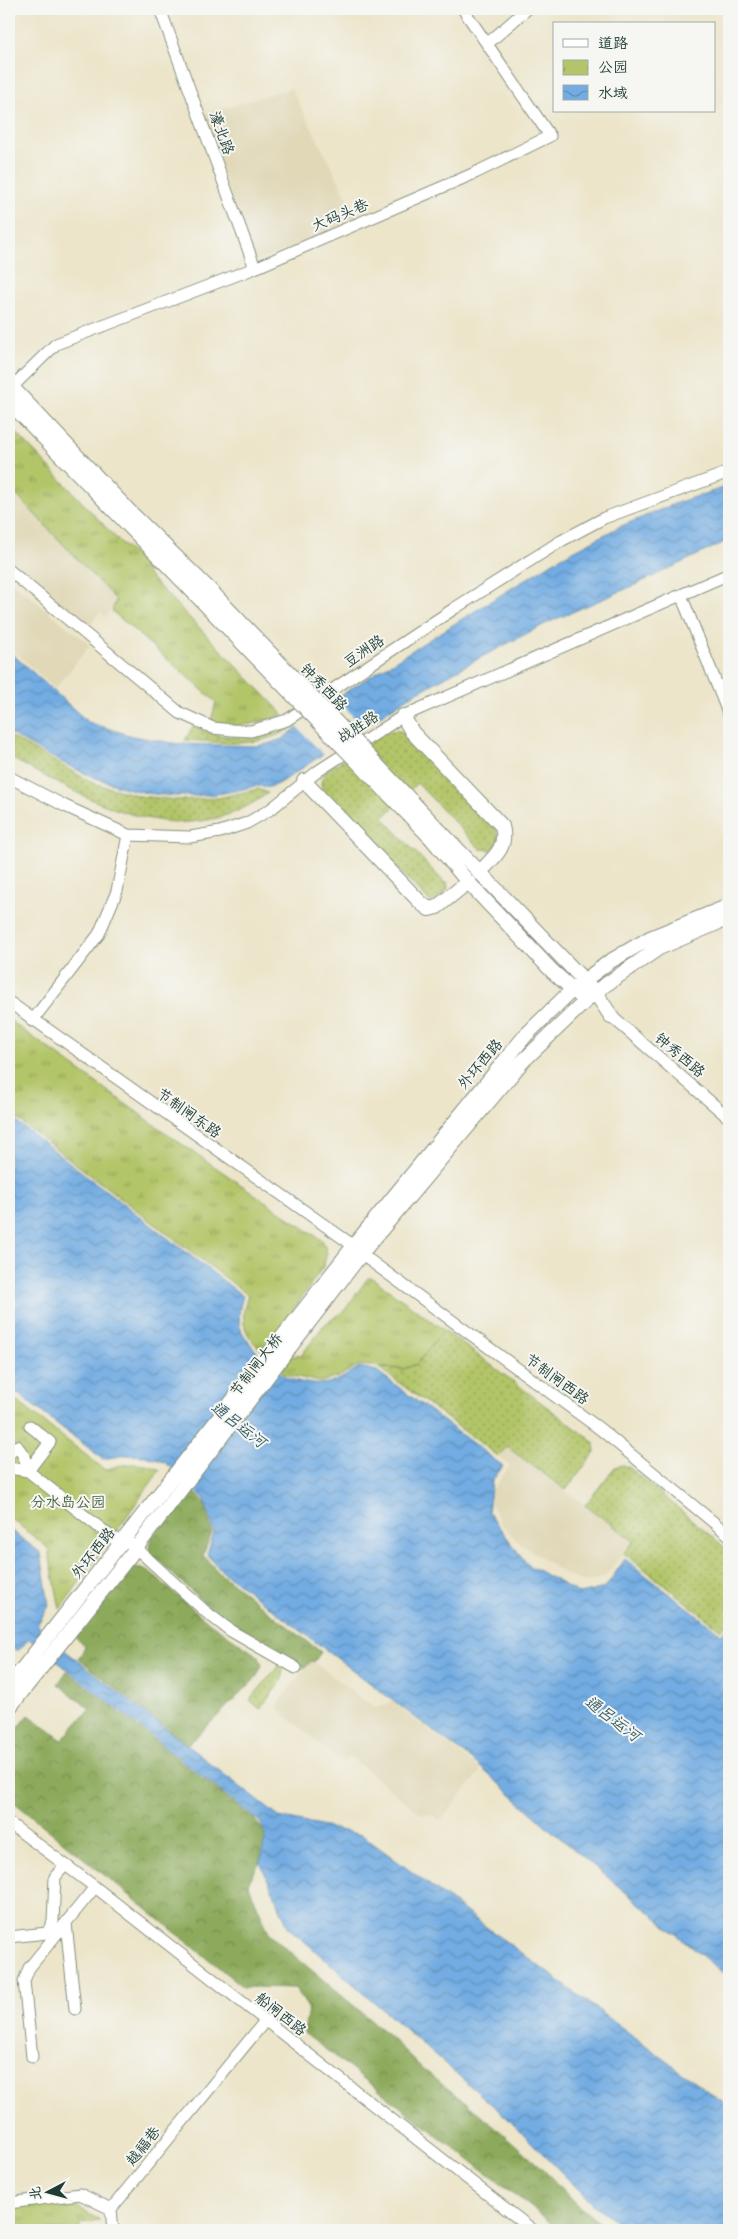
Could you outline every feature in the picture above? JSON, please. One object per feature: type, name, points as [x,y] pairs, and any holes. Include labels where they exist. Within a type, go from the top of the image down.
[{"type":"main road","name":"钟秀西路","points":[[10,387],[130,512],[204,594]]},
{"type":"main road","name":"钟秀西路","points":[[9,402],[204,594],[436,835],[573,990],[591,996]]},
{"type":"main road","points":[[304,781],[422,904],[429,909],[437,908],[474,877],[502,849],[505,837],[502,826],[412,732],[404,716]]},
{"type":"main road","name":"钟秀西路","points":[[474,877],[584,980],[591,996]]},
{"type":"main road","name":"外环西路","points":[[313,1309],[501,1064],[525,1036],[584,980],[609,962],[650,938],[729,906]]},
{"type":"main road","name":"外环西路","points":[[358,1250],[522,1062],[591,996],[659,948],[729,918]]},
{"type":"main road","points":[[591,996],[611,1016]]},
{"type":"main road","name":"节制闸大桥","points":[[161,1504],[313,1309]]},
{"type":"main road","name":"外环西路","points":[[37,1662],[54,1628],[124,1539],[161,1504]]},
{"type":"main road","name":"外环西路","points":[[37,1662],[66,1636],[136,1548],[161,1504]]},
{"type":"main road","points":[[9,1686],[37,1662]]},
{"type":"main road","points":[[9,1708],[37,1662]]},
{"type":"street","name":"濠北路","points":[[160,9],[255,268]]},
{"type":"street","name":"大码头巷","points":[[10,387],[56,344],[255,268],[476,173],[550,136],[463,9]]},
{"type":"street","points":[[487,44],[527,9]]},
{"type":"street","name":"豆洲路","points":[[9,570],[180,713],[213,728],[251,731],[287,720],[455,608],[561,541],[604,518],[729,472]]},
{"type":"street","name":"战胜路","points":[[9,777],[65,806],[128,835],[190,837],[220,832],[247,824],[271,809],[304,781],[404,716],[729,574]]},
{"type":"street","points":[[681,595],[729,715]]},
{"type":"street","points":[[32,1020],[99,934],[117,891],[128,835]]},
{"type":"street","name":"节制闸东路","points":[[9,1002],[358,1250]]},
{"type":"street","name":"钟秀西路","points":[[611,1016],[729,1118]]},
{"type":"street","name":"节制闸西路","points":[[358,1250],[600,1429],[729,1535]]},
{"type":"street","points":[[28,1471],[50,1442],[30,1426]]},
{"type":"street","points":[[9,1454],[17,1446],[24,1456],[28,1471]]},
{"type":"street","points":[[9,1468],[28,1471],[114,1539],[124,1539],[136,1548],[206,1612],[231,1631],[296,1668]]},
{"type":"street","name":"船闸西路","points":[[9,1823],[95,1887],[533,2230]]},
{"type":"street","points":[[9,1937],[47,1933],[53,1922],[55,1877],[65,1865]]},
{"type":"street","points":[[32,2057],[24,1980],[29,1968],[95,1887]]},
{"type":"street","points":[[66,1923],[75,2009]]},
{"type":"street","name":"越福巷","points":[[111,2209],[265,2021]]},
{"type":"street","points":[[9,2203],[80,2194],[111,2209],[113,2230]]},
{"type":"shaded area","points":[[291,88],[360,222],[254,262],[201,115]]},
{"type":"shaded area","points":[[9,483],[117,600],[106,617],[100,612],[85,629],[9,564]]},
{"type":"shaded area","points":[[9,580],[90,645],[55,689],[9,646]]},
{"type":"shaded area","points":[[506,1447],[634,1541],[605,1576],[591,1581],[582,1581],[568,1576],[518,1542],[501,1524],[491,1504],[492,1491],[510,1466],[498,1456]]},
{"type":"shaded area","points":[[311,1660],[375,1708],[387,1705],[391,1701],[481,1770],[441,1821],[432,1815],[421,1814],[349,1756],[343,1763],[280,1711],[278,1707],[281,1699]]},
{"type":"green space","points":[[9,425],[117,539],[148,568],[146,573],[284,715],[265,721],[240,725],[211,721],[216,702],[112,611],[116,600],[9,487]]},
{"type":"green space","points":[[292,724],[295,726],[281,734],[254,742],[228,743],[185,740],[193,726],[217,735],[243,737],[269,734]]},
{"type":"green space","points":[[396,730],[405,733],[496,828],[499,840],[492,850],[480,849],[417,783],[383,818],[445,883],[447,882],[448,890],[433,902],[429,901],[323,793],[321,786],[328,769],[389,731]]},
{"type":"green space","points":[[9,736],[93,783],[140,796],[177,800],[218,798],[258,789],[268,793],[235,812],[202,821],[169,822],[136,816],[71,790],[9,757]]},
{"type":"green space","points":[[9,1020],[173,1138],[323,1241],[327,1253],[323,1267],[264,1352],[251,1339],[245,1326],[244,1312],[248,1295],[9,1113]]},
{"type":"green space","points":[[368,1278],[372,1278],[444,1330],[417,1364],[403,1369],[359,1365],[338,1377],[320,1382],[285,1374],[281,1371],[292,1355],[295,1357],[297,1354],[301,1356],[324,1325],[344,1311]]},
{"type":"green space","points":[[444,1330],[594,1442],[595,1453],[566,1490],[507,1447],[498,1456],[379,1368],[403,1369],[417,1364]]},
{"type":"green space","name":"分水岛公园","points":[[9,1395],[105,1470],[119,1466],[139,1464],[160,1470],[60,1609],[48,1548],[9,1517]]},
{"type":"green space","points":[[623,1465],[630,1468],[729,1551],[729,1626],[726,1624],[721,1630],[624,1553],[634,1541],[585,1505],[615,1467]]},
{"type":"green space","points":[[192,1489],[204,1502],[212,1532],[203,1555],[218,1572],[321,1652],[314,1662],[311,1661],[305,1668],[245,1635],[216,1614],[151,1554],[149,1548],[151,1538]]},
{"type":"green space","points":[[134,1566],[148,1571],[210,1623],[259,1657],[262,1665],[256,1678],[188,1745],[79,1659],[85,1646],[75,1637],[128,1568]]},
{"type":"green space","points":[[279,1665],[283,1667],[282,1680],[260,1709],[250,1700]]},
{"type":"green space","points":[[67,1671],[254,1819],[261,1827],[265,1836],[264,1848],[260,1861],[248,1884],[270,1935],[386,2033],[423,2069],[491,2123],[545,2171],[576,2204],[609,2230],[561,2230],[304,2033],[308,2008],[295,1988],[243,1987],[9,1798],[9,1739],[29,1715],[62,1740],[90,1709],[58,1684]]},
{"type":"green space","points":[[50,2202],[69,2203],[101,2221],[80,2223],[80,2230],[9,2230],[9,2207]]},
{"type":"water","points":[[729,486],[729,540],[635,585],[547,623],[474,661],[407,698],[273,786],[254,786],[209,795],[178,796],[148,793],[93,777],[38,750],[9,733],[9,651],[88,722],[132,736],[179,744],[256,746],[282,739],[350,689],[560,558],[619,527],[679,502]]},
{"type":"water","name":"通吕运河","points":[[9,1116],[243,1296],[239,1319],[243,1333],[258,1353],[283,1375],[302,1382],[321,1384],[346,1376],[359,1367],[377,1371],[503,1466],[492,1481],[488,1512],[527,1564],[580,1594],[605,1588],[625,1559],[721,1634],[727,1628],[729,1630],[729,1978],[553,1832],[477,1764],[223,1572],[207,1555],[214,1532],[204,1498],[165,1462],[145,1456],[126,1455],[103,1459],[9,1387]]},
{"type":"water","points":[[9,1529],[41,1553],[49,1606],[37,1625],[67,1652],[279,1817],[362,1835],[729,2107],[729,2230],[628,2230],[593,2204],[505,2116],[289,1928],[260,1862],[266,1835],[260,1822],[29,1639],[19,1650],[9,1649]]},
{"type":"pier","points":[[335,697],[365,729],[325,756],[296,726]]}]
